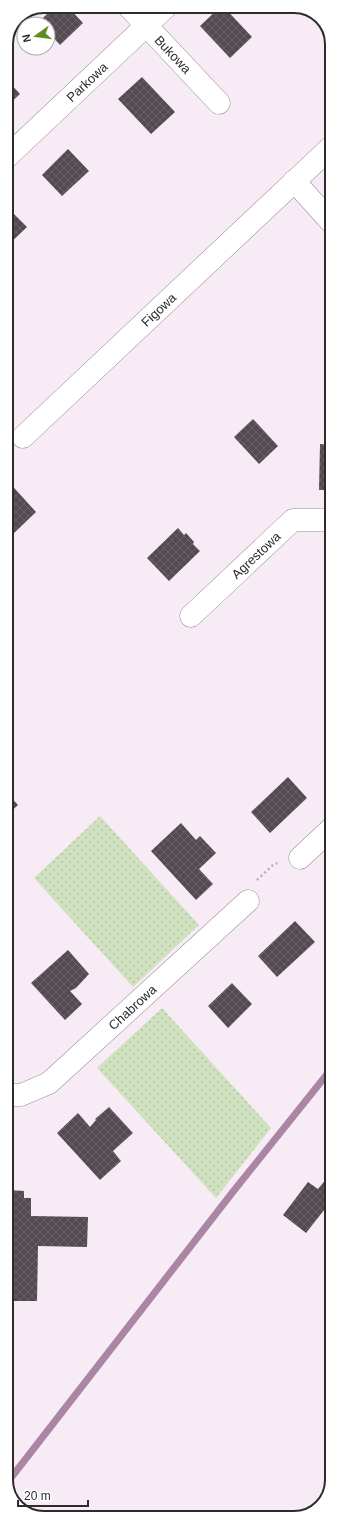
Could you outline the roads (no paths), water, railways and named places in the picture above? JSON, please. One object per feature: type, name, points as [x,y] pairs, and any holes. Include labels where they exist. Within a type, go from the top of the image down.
[{"type":"street","name":"Bukowa","points":[[134,13],[219,103]]},
{"type":"street","name":"Parkowa","points":[[13,151],[160,13]]},
{"type":"street","name":"Figowa","points":[[23,437],[325,154]]},
{"type":"street","points":[[294,182],[325,216]]},
{"type":"street","name":"Agrestowa","points":[[191,616],[293,520],[325,520]]},
{"type":"street","points":[[300,858],[325,835]]},
{"type":"street","name":"Chabrowa","points":[[13,1095],[21,1095],[49,1083],[248,901]]},
{"type":"waterway","points":[[13,1475],[232,1193],[325,1077]]}]
